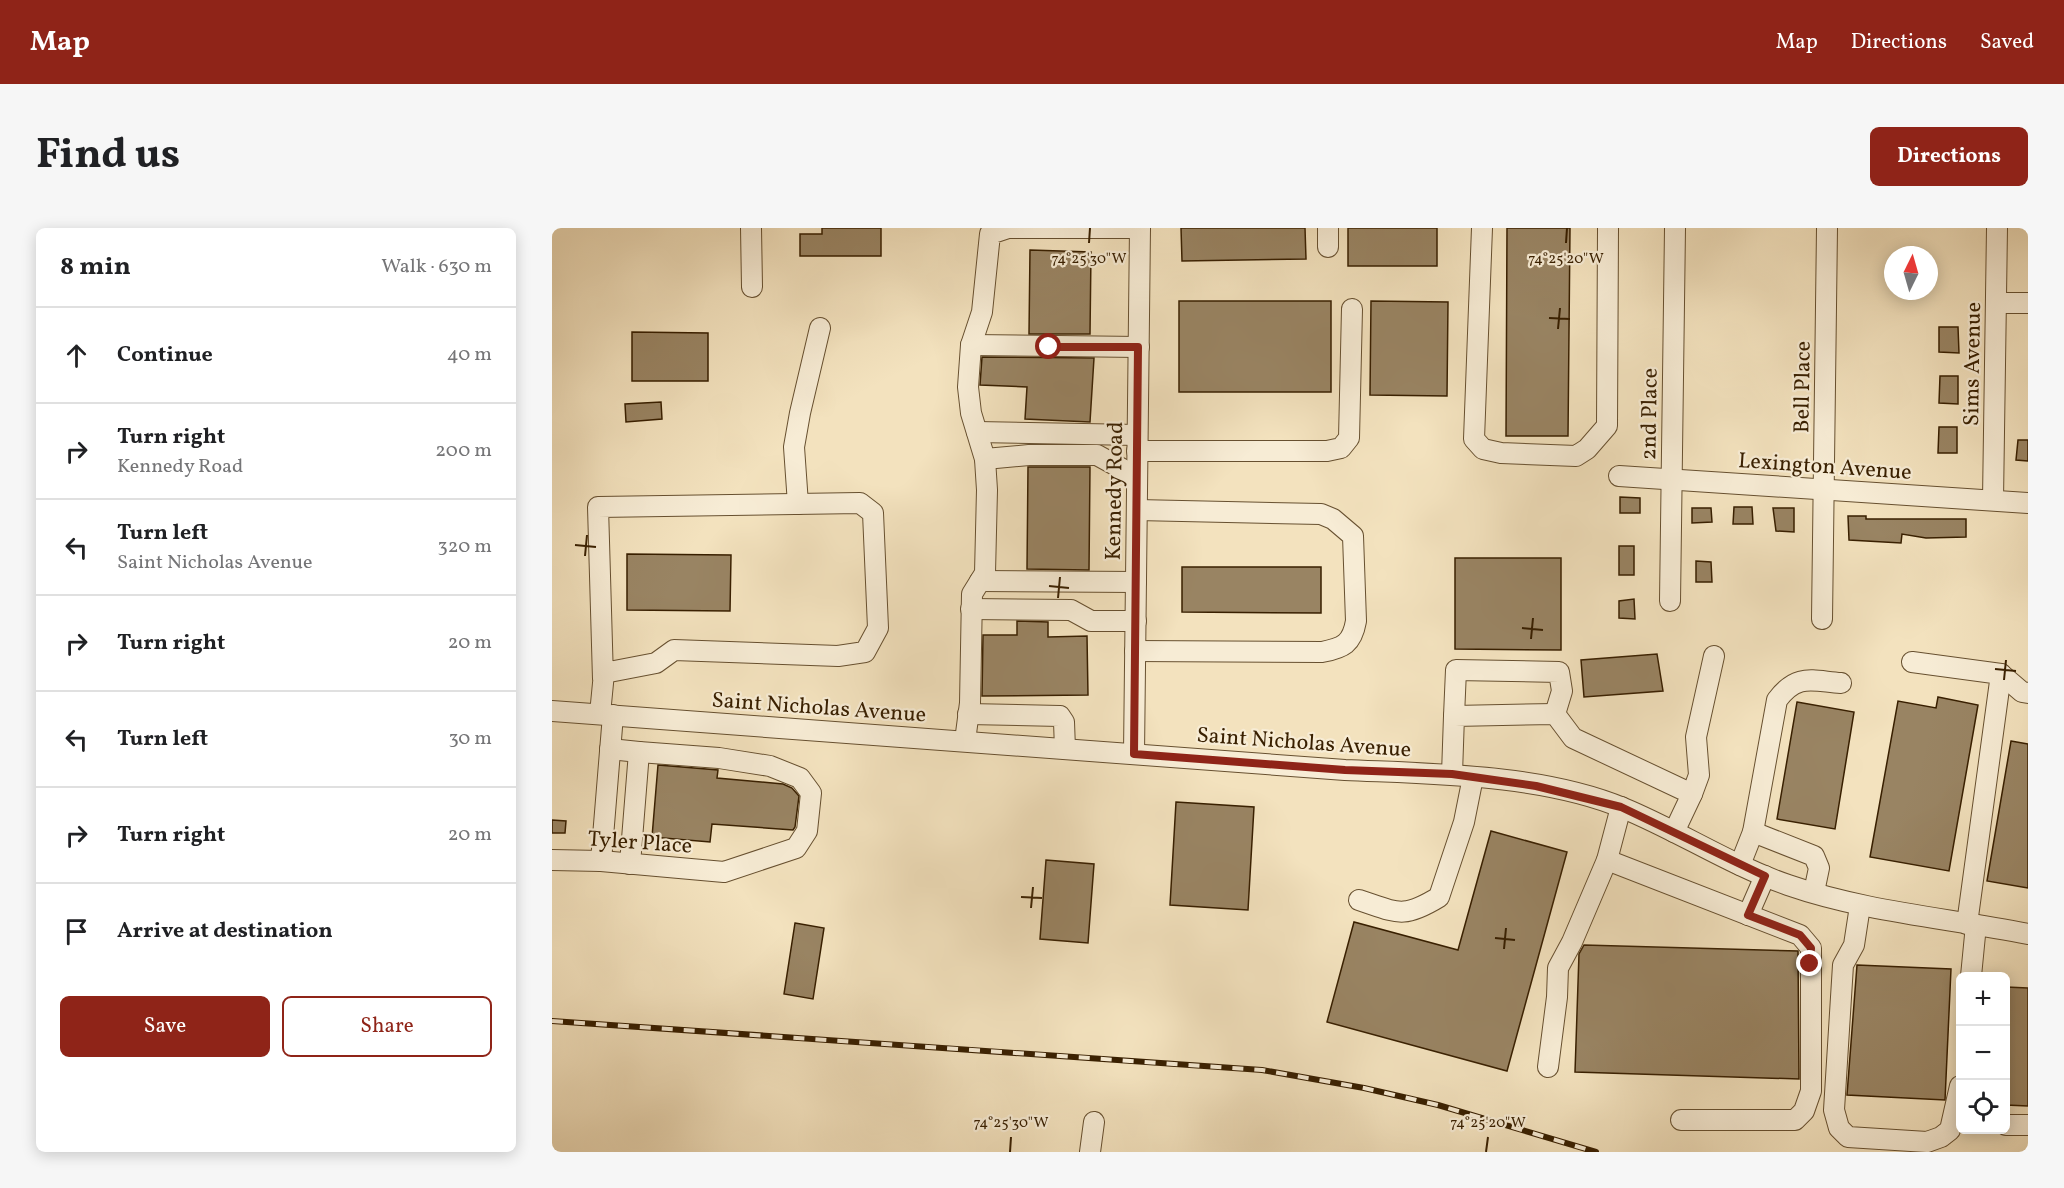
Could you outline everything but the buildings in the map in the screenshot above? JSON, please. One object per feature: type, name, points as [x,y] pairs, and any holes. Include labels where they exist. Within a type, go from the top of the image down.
[{"type":"street","points":[[751,228],[752,287]]},
{"type":"street","points":[[965,741],[972,594],[985,573],[985,459],[971,413],[968,387],[971,345],[982,312],[990,234],[1008,228],[1140,228]]},
{"type":"street","name":"Kennedy Road","points":[[1134,754],[1140,228]]},
{"type":"street","points":[[1482,228],[1474,439],[1483,449],[1501,453],[1576,456],[1587,449],[1607,426],[1608,228]]},
{"type":"street","name":"2nd Place","points":[[1670,601],[1675,228]]},
{"type":"street","name":"Bell Place","points":[[1822,619],[1827,228]]},
{"type":"street","name":"Sims Avenue","points":[[1993,500],[1997,228]]},
{"type":"street","points":[[1996,303],[2028,303]]},
{"type":"street","points":[[977,432],[1137,443],[1327,451],[1341,448],[1348,438],[1352,309]]},
{"type":"street","points":[[798,504],[794,447],[820,328]]},
{"type":"street","points":[[971,345],[1138,347]]},
{"type":"street","points":[[985,459],[1029,455],[1097,455],[1137,477]]},
{"type":"street","name":"Lexington Avenue","points":[[1619,476],[2028,502]]},
{"type":"street","points":[[601,861],[610,749],[603,679],[598,507],[860,502],[873,513],[878,628],[865,652],[838,656],[674,650],[656,663],[604,673],[603,679]]},
{"type":"street","points":[[1135,651],[1322,652],[1347,644],[1353,635],[1356,621],[1353,536],[1333,519],[1321,514],[1137,510]]},
{"type":"street","points":[[980,581],[1136,582]]},
{"type":"street","points":[[971,609],[1071,610],[1091,621],[1136,621]]},
{"type":"street","points":[[1674,832],[1699,775],[1696,737],[1714,656]]},
{"type":"street","points":[[1912,663],[2001,674],[2022,692],[2028,693]]},
{"type":"street","points":[[1452,774],[1456,670],[1559,672],[1562,691],[1555,714]]},
{"type":"street","points":[[1971,972],[1972,925],[2001,674]]},
{"type":"street","points":[[1740,865],[1754,832],[1777,700],[1787,687],[1801,680],[1841,683]]},
{"type":"street","name":"Saint Nicholas Avenue","points":[[552,711],[1345,770],[1452,774],[1536,786],[1621,807],[1765,876],[1860,906],[2028,934]]},
{"type":"street","points":[[968,714],[1060,717],[1064,722],[1065,749]]},
{"type":"street","points":[[1555,714],[1573,738],[1692,794]]},
{"type":"street","points":[[1454,716],[1555,714]]},
{"type":"street","points":[[610,749],[639,752],[630,864]]},
{"type":"street","name":"Tyler Place","points":[[552,860],[601,861],[724,872],[796,848],[807,831],[811,794],[800,778],[770,766],[719,758],[639,752]]},
{"type":"street","points":[[1359,900],[1402,914],[1421,908],[1439,897],[1464,822],[1473,777]]},
{"type":"street","points":[[1548,1067],[1557,997],[1558,968],[1572,942],[1606,860],[1621,807]]},
{"type":"street","points":[[1754,832],[1814,856],[1819,868],[1814,892]]},
{"type":"street","points":[[1606,860],[1800,935],[1811,948],[1811,1091],[1804,1111],[1795,1120],[1682,1120]]},
{"type":"street","points":[[1748,915],[1765,876]]},
{"type":"street","points":[[1860,906],[1854,945],[1843,965],[1834,1110],[1839,1128],[1848,1137],[1927,1142],[1941,1137],[1950,1130],[1956,1104]]},
{"type":"street","points":[[1090,1152],[1094,1122]]},
{"type":"street","points":[[2010,1125],[2028,1125]]},
{"type":"railway","points":[[552,1021],[1262,1070],[1364,1088],[1438,1105],[1596,1152]]},
{"type":"route","points":[[1049,347],[1138,347],[1134,754],[1345,770],[1452,774],[1536,786],[1576,794],[1621,807],[1765,876],[1748,915],[1800,935],[1811,948],[1810,964]]}]
